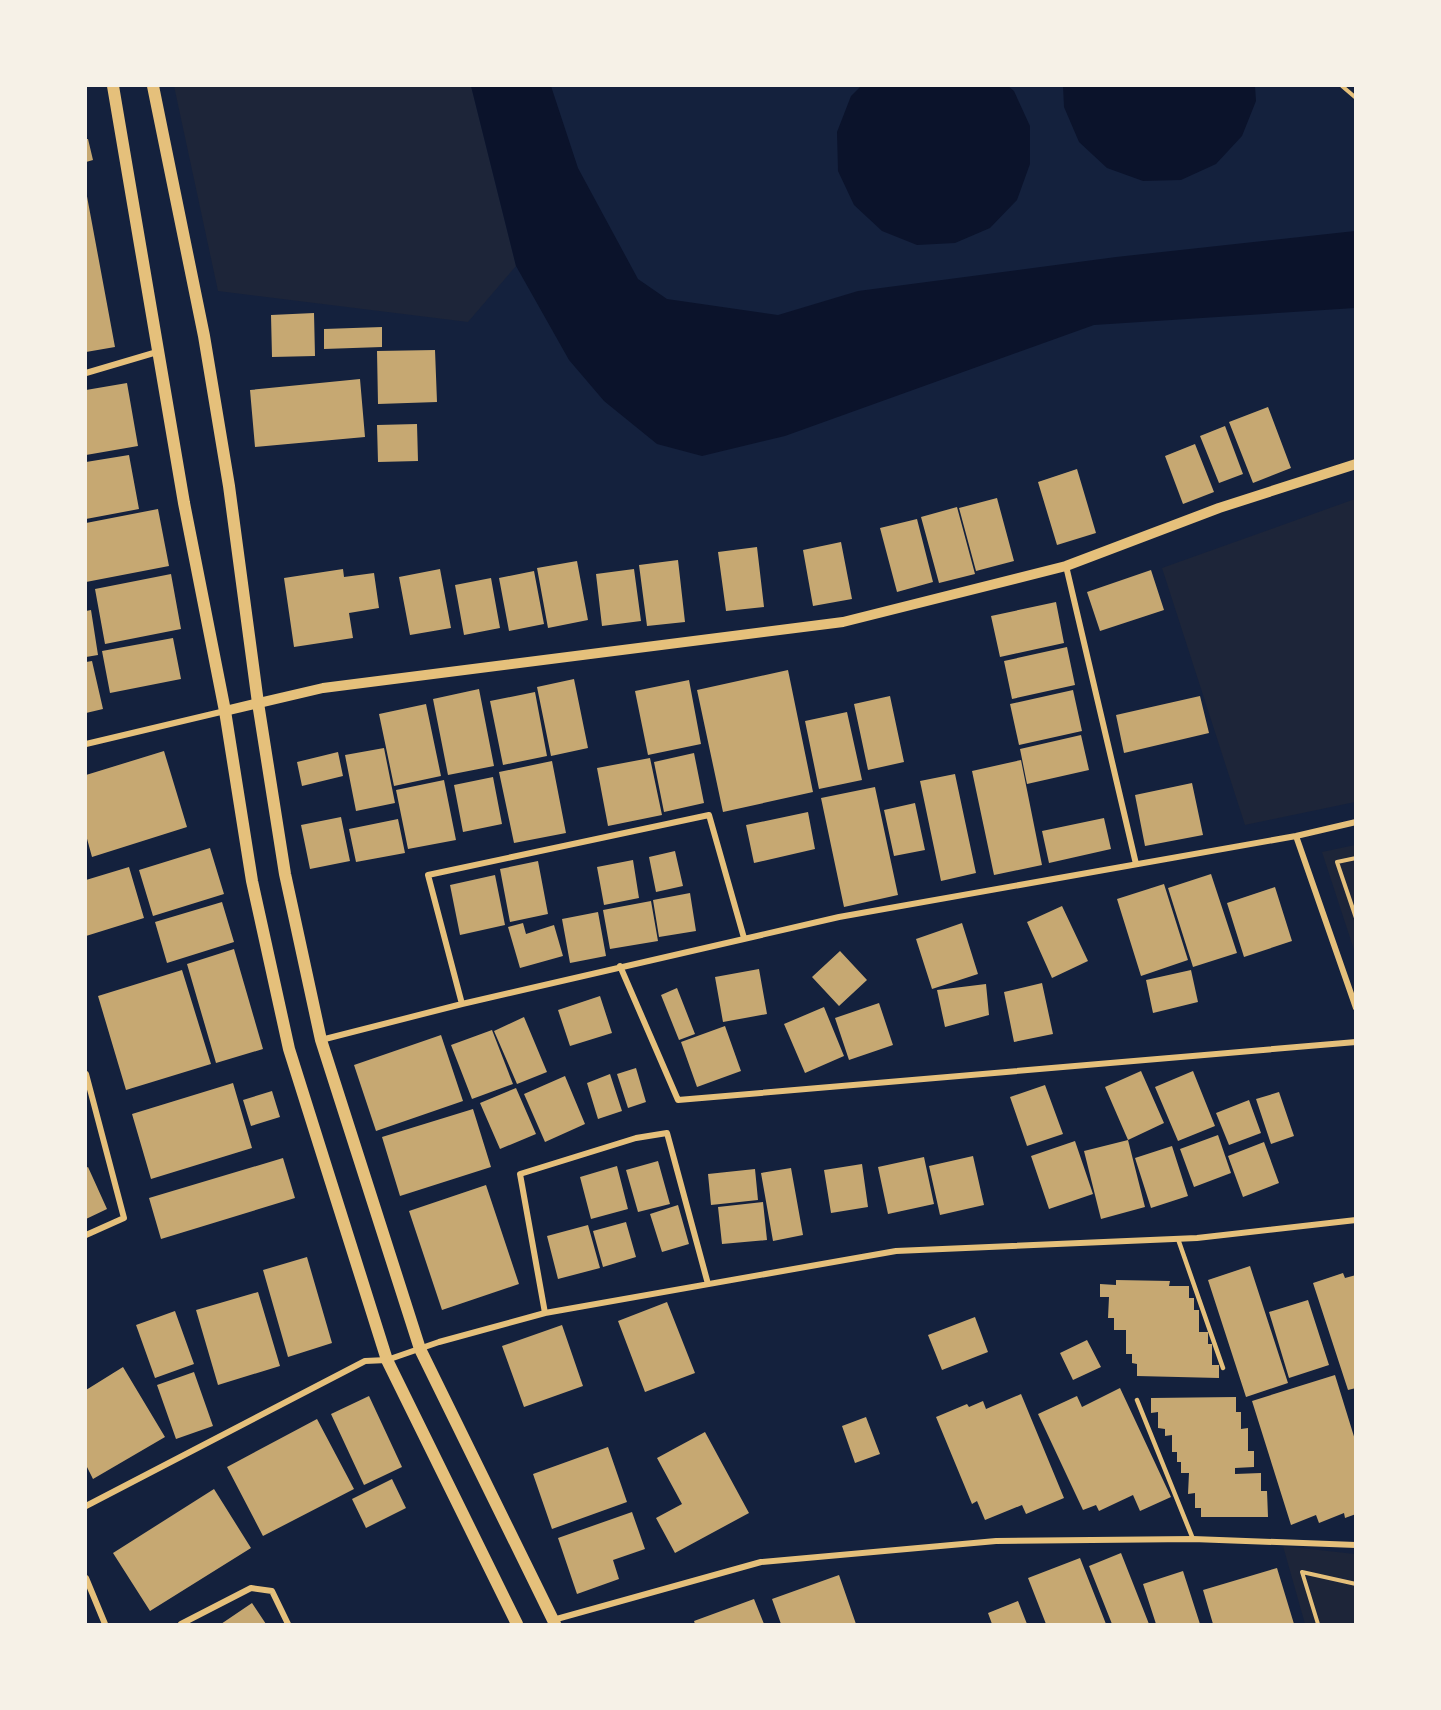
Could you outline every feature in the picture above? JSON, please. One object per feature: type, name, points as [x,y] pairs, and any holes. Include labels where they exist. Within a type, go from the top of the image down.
[{"type":"main road","points":[[113,86],[184,503],[225,711],[252,880],[289,1049],[387,1360],[517,1624]]},
{"type":"main road","points":[[153,86],[204,336],[229,486],[258,703],[285,874],[321,1040],[420,1349],[554,1622]]},
{"type":"street","points":[[86,373],[157,352]]},
{"type":"street","points":[[86,744],[323,688],[843,622],[1066,566],[1220,508],[1356,464]]},
{"type":"street","points":[[1066,566],[1136,864]]},
{"type":"street","points":[[462,1004],[428,875],[709,814],[744,938]]},
{"type":"street","points":[[321,1040],[620,966],[839,917],[1296,836],[1356,822]]},
{"type":"street","points":[[1296,836],[1356,1008]]},
{"type":"street","points":[[620,966],[678,1100],[1356,1042]]},
{"type":"street","points":[[86,1074],[124,1218],[86,1235]]},
{"type":"street","points":[[545,1313],[520,1174],[636,1138],[667,1132],[708,1284]]},
{"type":"street","points":[[86,1506],[365,1362],[387,1360],[439,1341],[545,1313],[896,1251],[1178,1239],[1356,1220]]},
{"type":"street","points":[[554,1622],[761,1562],[996,1541],[1193,1539],[1356,1545]]},
{"type":"street","points":[[86,1578],[105,1624]]},
{"type":"street","points":[[181,1624],[252,1588],[272,1591],[288,1624]]},
{"type":"lane","points":[[1178,1239],[1223,1368]]},
{"type":"lane","points":[[1137,1400],[1193,1539]]},
{"type":"path","points":[[1342,86],[1356,98]]},
{"type":"path","points":[[1356,858],[1337,862],[1356,918]]},
{"type":"path","points":[[1318,1624],[1302,1572],[1356,1584]]},
{"type":"shaded area","points":[[174,86],[471,86],[516,266],[468,322],[218,291]]},
{"type":"shaded area","points":[[471,86],[551,86],[578,168],[638,279],[667,299],[778,315],[858,291],[1116,257],[1355,231],[1355,308],[1094,325],[785,436],[702,456],[657,444],[604,401],[569,360],[516,266]]},
{"type":"shaded area","points":[[861,86],[1008,86],[1014,91],[1030,126],[1030,164],[1017,200],[990,228],[955,243],[917,245],[882,231],[854,205],[838,171],[837,132],[851,96]]},
{"type":"shaded area","points":[[1063,86],[1255,86],[1256,101],[1242,136],[1216,164],[1181,180],[1143,181],[1107,168],[1079,142],[1064,107]]},
{"type":"shaded area","points":[[1355,499],[1355,802],[1245,825],[1162,568]]},
{"type":"shaded area","points":[[1355,845],[1355,953],[1322,852]]},
{"type":"shaded area","points":[[1283,1546],[1355,1554],[1355,1624],[1305,1624]]},
{"type":"building","points":[[86,139],[88,139],[93,160],[86,162]]},
{"type":"building","points":[[86,191],[115,347],[86,352]]},
{"type":"building","points":[[314,313],[315,356],[272,357],[271,315]]},
{"type":"building","points":[[382,327],[382,347],[324,349],[324,329]]},
{"type":"building","points":[[435,350],[437,402],[378,404],[377,351]]},
{"type":"building","points":[[360,379],[365,437],[255,447],[250,390]]},
{"type":"building","points":[[127,383],[138,446],[86,455],[86,390]]},
{"type":"building","points":[[1268,407],[1291,468],[1253,483],[1229,422]]},
{"type":"building","points":[[417,424],[418,461],[378,462],[377,425]]},
{"type":"building","points":[[1225,426],[1243,474],[1219,483],[1200,436]]},
{"type":"building","points":[[1195,444],[1214,492],[1183,504],[1165,456]]},
{"type":"building","points":[[129,455],[139,509],[86,519],[86,462]]},
{"type":"building","points":[[1077,469],[1096,533],[1057,545],[1038,482]]},
{"type":"building","points":[[997,498],[1014,561],[976,571],[959,508]]},
{"type":"building","points":[[957,507],[975,574],[939,583],[921,517]]},
{"type":"building","points":[[158,509],[169,566],[86,582],[86,523]]},
{"type":"building","points":[[917,519],[933,582],[897,592],[880,528]]},
{"type":"building","points":[[841,542],[852,599],[813,606],[803,550]]},
{"type":"building","points":[[757,547],[764,607],[726,611],[718,552]]},
{"type":"building","points":[[678,560],[685,622],[647,626],[639,565]]},
{"type":"building","points":[[577,561],[588,620],[548,628],[537,568]]},
{"type":"building","points":[[343,569],[344,577],[374,573],[379,608],[349,613],[353,638],[294,647],[284,578]]},
{"type":"building","points":[[440,569],[451,628],[410,635],[399,577]]},
{"type":"building","points":[[634,569],[641,621],[602,626],[596,574]]},
{"type":"building","points":[[1151,570],[1164,610],[1100,631],[1087,592]]},
{"type":"building","points":[[534,571],[544,624],[509,631],[499,578]]},
{"type":"building","points":[[171,574],[181,629],[105,644],[95,589]]},
{"type":"building","points":[[491,578],[500,628],[464,635],[455,585]]},
{"type":"building","points":[[1056,602],[1064,643],[1000,657],[991,616]]},
{"type":"building","points":[[91,610],[98,655],[86,657],[86,611]]},
{"type":"building","points":[[173,638],[181,679],[110,693],[102,651]]},
{"type":"building","points":[[1067,647],[1075,685],[1012,699],[1004,661]]},
{"type":"building","points":[[92,661],[103,709],[86,713],[86,662]]},
{"type":"building","points":[[788,670],[813,792],[723,812],[697,690]]},
{"type":"building","points":[[574,679],[588,748],[551,756],[537,687]]},
{"type":"building","points":[[689,680],[701,744],[648,755],[635,691]]},
{"type":"building","points":[[479,689],[494,766],[448,775],[433,699]]},
{"type":"building","points":[[1073,690],[1082,731],[1019,745],[1010,704]]},
{"type":"building","points":[[535,692],[547,756],[503,765],[490,701]]},
{"type":"building","points":[[890,696],[904,762],[868,770],[854,704]]},
{"type":"building","points":[[1200,696],[1209,733],[1124,753],[1116,715]]},
{"type":"building","points":[[426,704],[441,776],[394,786],[379,714]]},
{"type":"building","points":[[847,712],[862,780],[819,789],[805,721]]},
{"type":"building","points":[[1081,735],[1089,770],[1027,784],[1020,749]]},
{"type":"building","points":[[384,748],[395,803],[356,811],[345,755]]},
{"type":"building","points":[[164,751],[187,827],[92,857],[86,835],[86,775]]},
{"type":"building","points":[[338,752],[343,776],[302,786],[297,762]]},
{"type":"building","points":[[694,753],[704,803],[664,812],[654,762]]},
{"type":"building","points":[[650,758],[662,815],[608,826],[597,768]]},
{"type":"building","points":[[1021,760],[1042,865],[994,875],[972,771]]},
{"type":"building","points":[[552,761],[566,833],[514,843],[499,772]]},
{"type":"building","points":[[955,774],[976,873],[941,881],[920,781]]},
{"type":"building","points":[[493,777],[502,824],[463,832],[454,785]]},
{"type":"building","points":[[444,780],[456,840],[408,849],[396,790]]},
{"type":"building","points":[[1192,783],[1203,835],[1145,846],[1135,795]]},
{"type":"building","points":[[875,787],[898,895],[844,907],[821,798]]},
{"type":"building","points":[[915,803],[925,850],[894,856],[884,810]]},
{"type":"building","points":[[808,812],[815,849],[754,863],[746,825]]},
{"type":"building","points":[[341,817],[350,861],[310,869],[301,825]]},
{"type":"building","points":[[1104,818],[1111,849],[1049,863],[1042,831]]},
{"type":"building","points":[[398,819],[405,853],[356,862],[349,829]]},
{"type":"building","points":[[210,848],[224,894],[153,916],[139,870]]},
{"type":"building","points":[[675,851],[683,886],[656,892],[649,857]]},
{"type":"building","points":[[633,860],[639,898],[604,905],[597,867]]},
{"type":"building","points":[[538,861],[548,914],[510,922],[500,869]]},
{"type":"building","points":[[129,867],[144,918],[86,936],[86,880]]},
{"type":"building","points":[[1211,874],[1237,953],[1193,967],[1168,888]]},
{"type":"building","points":[[495,875],[505,925],[460,935],[450,885]]},
{"type":"building","points":[[1164,884],[1188,960],[1141,976],[1117,899]]},
{"type":"building","points":[[1275,887],[1292,941],[1244,957],[1227,903]]},
{"type":"building","points":[[690,893],[696,931],[659,937],[653,900]]},
{"type":"building","points":[[651,901],[658,941],[610,949],[603,910]]},
{"type":"building","points":[[222,902],[234,942],[167,963],[155,922]]},
{"type":"building","points":[[1062,906],[1088,961],[1052,978],[1027,922]]},
{"type":"building","points":[[598,912],[606,956],[570,963],[562,919]]},
{"type":"building","points":[[523,923],[526,934],[554,925],[563,956],[520,968],[508,927]]},
{"type":"building","points":[[962,923],[978,974],[932,989],[916,939]]},
{"type":"building","points":[[234,949],[263,1049],[216,1063],[187,964]]},
{"type":"building","points":[[840,951],[867,980],[839,1006],[812,977]]},
{"type":"building","points":[[759,969],[767,1014],[723,1022],[715,977]]},
{"type":"building","points":[[182,970],[211,1064],[126,1090],[98,996]]},
{"type":"building","points":[[1191,970],[1198,1002],[1153,1013],[1146,980]]},
{"type":"building","points":[[1042,983],[1053,1034],[1014,1042],[1004,992]]},
{"type":"building","points":[[986,984],[989,1015],[945,1027],[937,990]]},
{"type":"building","points":[[677,988],[695,1034],[679,1040],[661,995]]},
{"type":"building","points":[[600,996],[612,1033],[570,1046],[558,1010]]},
{"type":"building","points":[[879,1003],[893,1045],[849,1060],[835,1018]]},
{"type":"building","points":[[824,1007],[844,1056],[805,1073],[784,1024]]},
{"type":"building","points":[[524,1017],[547,1072],[517,1084],[494,1031]]},
{"type":"building","points":[[725,1026],[741,1071],[697,1087],[681,1042]]},
{"type":"building","points":[[492,1030],[513,1084],[472,1099],[451,1045]]},
{"type":"building","points":[[441,1035],[463,1101],[376,1131],[354,1065]]},
{"type":"building","points":[[636,1068],[646,1102],[628,1108],[617,1074]]},
{"type":"building","points":[[1141,1071],[1164,1123],[1128,1140],[1105,1087]]},
{"type":"building","points":[[1193,1071],[1215,1126],[1178,1141],[1155,1087]]},
{"type":"building","points":[[610,1074],[622,1111],[598,1119],[587,1083]]},
{"type":"building","points":[[565,1076],[585,1124],[545,1142],[524,1094]]},
{"type":"building","points":[[233,1083],[252,1148],[151,1179],[132,1114]]},
{"type":"building","points":[[1045,1085],[1063,1134],[1027,1146],[1010,1097]]},
{"type":"building","points":[[516,1088],[536,1134],[500,1149],[480,1103]]},
{"type":"building","points":[[272,1091],[280,1117],[251,1126],[243,1100]]},
{"type":"building","points":[[1279,1092],[1294,1136],[1271,1144],[1256,1099]]},
{"type":"building","points":[[1249,1100],[1261,1133],[1229,1145],[1216,1113]]},
{"type":"building","points":[[473,1109],[491,1167],[400,1196],[382,1137]]},
{"type":"building","points":[[1218,1135],[1231,1173],[1194,1187],[1180,1149]]},
{"type":"building","points":[[1128,1140],[1145,1207],[1101,1219],[1084,1151]]},
{"type":"building","points":[[1075,1141],[1093,1194],[1049,1209],[1031,1156]]},
{"type":"building","points":[[1264,1142],[1279,1183],[1243,1197],[1228,1156]]},
{"type":"building","points":[[1172,1146],[1188,1196],[1151,1208],[1135,1158]]},
{"type":"building","points":[[973,1156],[984,1205],[940,1215],[929,1166]]},
{"type":"building","points":[[924,1157],[934,1204],[888,1214],[878,1167]]},
{"type":"building","points":[[283,1158],[295,1198],[161,1239],[149,1198]]},
{"type":"building","points":[[658,1161],[670,1204],[638,1212],[626,1170]]},
{"type":"building","points":[[862,1164],[868,1207],[831,1213],[824,1170]]},
{"type":"building","points":[[617,1166],[628,1209],[591,1219],[580,1177]]},
{"type":"building","points":[[88,1167],[107,1209],[86,1219],[86,1168]]},
{"type":"building","points":[[791,1168],[803,1235],[773,1241],[761,1173]]},
{"type":"building","points":[[755,1169],[758,1200],[711,1205],[708,1174]]},
{"type":"building","points":[[486,1185],[519,1284],[442,1310],[409,1211]]},
{"type":"building","points":[[763,1202],[767,1240],[722,1244],[718,1207]]},
{"type":"building","points":[[678,1205],[689,1244],[662,1252],[650,1214]]},
{"type":"building","points":[[626,1222],[636,1257],[603,1267],[593,1231]]},
{"type":"building","points":[[588,1225],[600,1268],[558,1279],[547,1236]]},
{"type":"building","points":[[307,1257],[332,1343],[288,1357],[263,1270]]},
{"type":"building","points":[[1250,1266],[1288,1383],[1246,1397],[1208,1280]]},
{"type":"building","points":[[1343,1273],[1345,1278],[1356,1275],[1356,1388],[1348,1390],[1313,1283]]},
{"type":"building","points":[[1116,1280],[1170,1281],[1169,1286],[1189,1286],[1189,1298],[1194,1298],[1194,1310],[1199,1310],[1199,1332],[1208,1332],[1208,1344],[1212,1344],[1212,1365],[1219,1365],[1219,1378],[1137,1376],[1137,1364],[1132,1363],[1132,1354],[1126,1354],[1126,1330],[1114,1330],[1114,1318],[1108,1318],[1109,1297],[1100,1297],[1100,1284],[1116,1285]]},
{"type":"building","points":[[258,1292],[280,1366],[218,1385],[196,1310]]},
{"type":"building","points":[[1308,1300],[1329,1365],[1289,1378],[1269,1312]]},
{"type":"building","points":[[667,1302],[695,1373],[645,1392],[618,1321]]},
{"type":"building","points":[[175,1311],[194,1364],[155,1378],[136,1325]]},
{"type":"building","points":[[975,1317],[988,1352],[942,1370],[928,1335]]},
{"type":"building","points":[[562,1325],[583,1386],[524,1407],[502,1346]]},
{"type":"building","points":[[1087,1340],[1101,1367],[1073,1380],[1060,1353]]},
{"type":"building","points":[[123,1367],[165,1437],[93,1479],[86,1465],[86,1390]]},
{"type":"building","points":[[194,1372],[213,1426],[176,1439],[157,1385]]},
{"type":"building","points":[[1335,1375],[1356,1443],[1356,1514],[1345,1518],[1344,1513],[1319,1523],[1316,1515],[1291,1525],[1252,1401]]},
{"type":"building","points":[[1120,1388],[1171,1497],[1140,1511],[1133,1495],[1099,1511],[1096,1505],[1083,1510],[1038,1414],[1077,1396],[1082,1407]]},
{"type":"building","points":[[1021,1394],[1064,1498],[1026,1514],[1022,1505],[985,1520],[977,1501],[972,1504],[936,1417],[967,1404],[969,1407],[983,1401],[986,1409]]},
{"type":"building","points":[[369,1396],[402,1467],[364,1485],[331,1414]]},
{"type":"building","points":[[1236,1397],[1236,1412],[1241,1412],[1241,1429],[1248,1428],[1248,1451],[1254,1451],[1254,1467],[1235,1468],[1235,1474],[1261,1473],[1261,1491],[1267,1491],[1268,1517],[1201,1517],[1201,1508],[1195,1508],[1195,1493],[1188,1494],[1189,1473],[1181,1473],[1181,1462],[1177,1462],[1177,1452],[1172,1452],[1172,1435],[1165,1436],[1165,1429],[1158,1428],[1158,1412],[1151,1413],[1151,1398]]},
{"type":"building","points":[[866,1417],[880,1454],[855,1463],[842,1426]]},
{"type":"building","points":[[317,1419],[354,1489],[263,1536],[227,1467]]},
{"type":"building","points":[[705,1432],[749,1513],[675,1553],[656,1518],[682,1504],[657,1458]]},
{"type":"building","points":[[608,1447],[627,1502],[552,1529],[533,1474]]},
{"type":"building","points":[[392,1479],[406,1508],[366,1528],[352,1499]]},
{"type":"building","points":[[214,1489],[251,1548],[150,1611],[113,1553]]},
{"type":"building","points":[[632,1512],[645,1549],[613,1560],[619,1579],[577,1594],[558,1538]]},
{"type":"building","points":[[1121,1553],[1149,1624],[1112,1624],[1089,1566]]},
{"type":"building","points":[[1080,1558],[1106,1624],[1046,1624],[1028,1578]]},
{"type":"building","points":[[1277,1568],[1294,1624],[1213,1624],[1203,1590]]},
{"type":"building","points":[[1183,1571],[1200,1624],[1156,1624],[1143,1584]]},
{"type":"building","points":[[839,1575],[856,1624],[781,1624],[772,1599]]},
{"type":"building","points":[[754,1599],[764,1624],[695,1624],[694,1621]]},
{"type":"building","points":[[1018,1601],[1027,1624],[992,1624],[988,1613]]},
{"type":"building","points":[[252,1603],[266,1624],[221,1624]]}]
